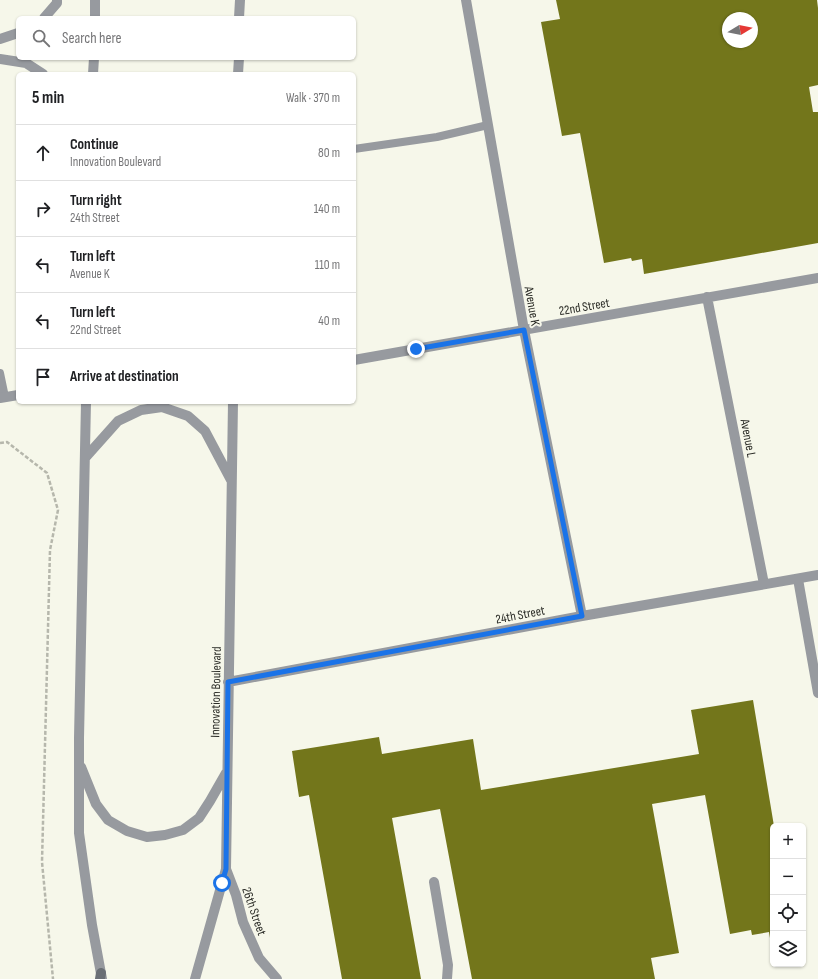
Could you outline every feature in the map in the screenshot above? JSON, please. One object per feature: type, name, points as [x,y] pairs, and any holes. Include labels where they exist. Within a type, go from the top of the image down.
[{"type":"street","points":[[46,16],[57,0]]},
{"type":"street","points":[[94,16],[95,0]]},
{"type":"street","points":[[239,16],[240,0]]},
{"type":"street","name":"Avenue K","points":[[466,0],[524,330],[582,616]]},
{"type":"street","points":[[0,39],[16,34]]},
{"type":"street","points":[[0,59],[26,63],[40,72]]},
{"type":"street","points":[[93,72],[94,60]]},
{"type":"street","points":[[238,72],[239,60]]},
{"type":"street","name":"22nd Street","points":[[356,360],[818,278]]},
{"type":"street","name":"Avenue L","points":[[707,297],[764,584]]},
{"type":"street","points":[[2,397],[16,395]]},
{"type":"street","points":[[86,404],[79,833],[101,977]]},
{"type":"street","name":"Innovation Boulevard","points":[[195,979],[226,869],[233,404]]},
{"type":"street","points":[[85,458],[118,421],[141,410],[162,407],[188,416],[205,431],[232,481]]},
{"type":"street","name":"24th Street","points":[[228,682],[582,616],[818,575]]},
{"type":"street","points":[[798,578],[818,693]]},
{"type":"street","points":[[79,761],[96,804],[108,820],[127,831],[147,837],[165,835],[183,830],[199,818],[227,771]]},
{"type":"street","name":"26th Street","points":[[226,869],[236,895],[243,922],[260,958],[277,979]]},
{"type":"street","points":[[434,882],[448,965],[447,979]]},
{"type":"lane","points":[[356,149],[437,137],[488,126]]},
{"type":"lane","points":[[0,372],[2,397]]},
{"type":"path","points":[[0,443],[7,442],[47,473],[58,510],[50,550],[42,862],[53,979]]},
{"type":"building","points":[[556,0],[817,0],[818,85],[809,87],[813,112],[818,112],[818,243],[644,274],[642,259],[632,261],[631,258],[604,263],[580,133],[562,136],[541,22],[560,19]]},
{"type":"building","points":[[753,700],[774,823],[770,823],[770,938],[769,932],[752,935],[751,930],[730,934],[705,795],[652,804],[679,953],[651,958],[655,979],[472,979],[440,809],[392,818],[421,979],[342,979],[309,795],[299,797],[292,751],[379,737],[382,754],[473,739],[481,790],[699,754],[691,710]]},
{"type":"route","points":[[222,883],[226,869],[228,682],[582,616],[524,330],[416,349]]}]
